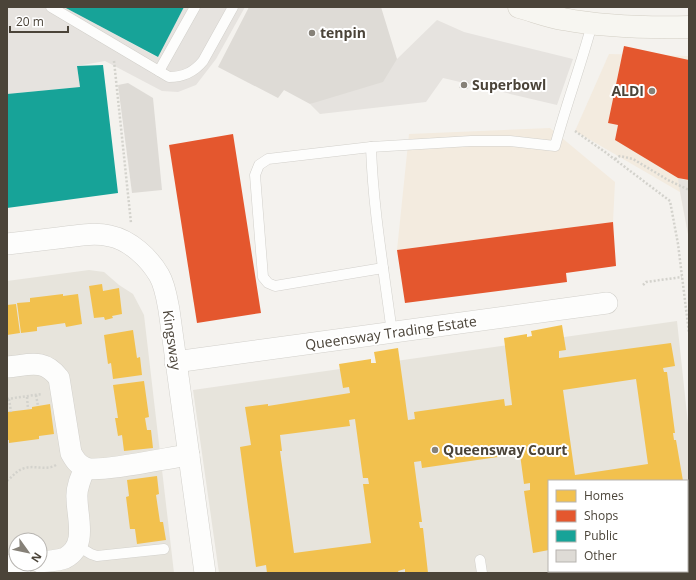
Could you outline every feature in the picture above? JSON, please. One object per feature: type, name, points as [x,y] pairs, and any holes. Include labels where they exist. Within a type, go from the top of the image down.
[{"type":"street","points":[[519,7],[562,19],[592,24],[647,28],[689,28]]},
{"type":"street","name":"Kingsway","points":[[7,244],[79,235],[110,236],[124,241],[133,247],[149,262],[159,276],[166,294],[169,310],[205,573]]},
{"type":"street","name":"Queensway Trading Estate","points":[[175,362],[607,303]]},
{"type":"street","points":[[7,367],[38,364],[46,366],[59,378],[72,453],[76,462],[85,468],[92,470],[101,469],[189,455]]},
{"type":"street","points":[[48,561],[64,558],[72,552],[80,537],[76,497],[85,468]]},
{"type":"lane","points":[[51,7],[169,77],[178,77],[189,74],[197,68],[203,61],[233,7]]},
{"type":"lane","points":[[159,71],[195,7]]},
{"type":"lane","points":[[383,268],[275,286],[268,283],[263,277],[255,175],[259,164],[268,160],[371,147],[471,141],[510,141],[555,146],[564,112],[581,64],[592,24]]},
{"type":"lane","points":[[371,147],[372,175],[392,333]]},
{"type":"lane","points":[[76,545],[97,556],[164,549]]},
{"type":"lane","points":[[480,560],[482,573]]},
{"type":"path","points":[[112,43],[133,247]]},
{"type":"path","points":[[574,129],[578,134],[615,159],[670,201],[678,244],[689,333]]},
{"type":"path","points":[[615,159],[620,156],[633,158],[668,180],[689,190]]},
{"type":"path","points":[[643,285],[646,282],[682,277]]},
{"type":"path","points":[[11,412],[8,399],[47,394]]},
{"type":"path","points":[[36,395],[38,406]]},
{"type":"path","points":[[27,397],[28,409]]},
{"type":"path","points":[[8,481],[17,471],[25,468],[52,467],[60,462]]},
{"type":"shaded area","points":[[7,7],[64,7],[157,57],[184,7],[245,7],[216,59],[196,85],[178,92],[162,91],[105,61],[77,66],[80,87],[7,94]]},
{"type":"shaded area","points":[[437,20],[464,32],[573,59],[557,105],[443,78],[426,102],[320,114],[310,104],[397,59]]},
{"type":"shaded area","name":"ALDI","points":[[609,54],[689,56],[689,239],[680,192],[575,131]]},
{"type":"shaded area","points":[[550,128],[615,182],[613,222],[397,250],[409,134]]},
{"type":"shaded area","points":[[678,178],[689,181],[689,239],[679,186]]},
{"type":"shaded area","points":[[89,270],[104,272],[119,285],[133,294],[144,315],[174,573],[7,573],[7,281]]},
{"type":"shaded area","points":[[677,321],[689,433],[689,501],[688,480],[548,480],[548,572],[551,572],[549,573],[219,573],[193,390]]},
{"type":"building: Homes","points":[[102,284],[103,291],[119,288],[122,314],[112,316],[113,318],[105,320],[104,317],[94,318],[89,286]]},
{"type":"building: Homes","points":[[63,294],[63,296],[78,294],[82,324],[66,327],[65,323],[37,327],[37,331],[21,333],[17,303],[30,302],[30,298]]},
{"type":"building: Homes","points":[[16,304],[20,333],[7,335],[7,305]]},
{"type":"building: Homes","name":"Queensway Court","points":[[562,325],[566,350],[559,351],[559,358],[671,343],[675,366],[663,368],[664,372],[667,372],[675,433],[673,433],[674,440],[676,440],[683,480],[548,480],[548,550],[533,553],[524,491],[530,490],[530,483],[524,484],[519,447],[510,449],[511,455],[422,468],[421,461],[414,462],[422,522],[419,522],[420,528],[423,528],[428,573],[405,573],[405,569],[398,571],[399,573],[267,573],[266,565],[256,567],[240,447],[251,445],[245,407],[268,404],[268,406],[350,393],[349,387],[343,388],[339,364],[371,359],[371,363],[376,363],[374,352],[398,348],[408,420],[415,419],[414,412],[504,399],[505,406],[512,405],[504,338],[527,334],[527,337],[532,336],[531,331]],"holes":[[[636,379],[648,464],[575,475],[563,390]],[[355,419],[363,478],[368,478],[369,484],[363,484],[371,543],[294,553],[280,451],[282,451],[280,435],[350,426],[349,420]]]},
{"type":"building: Homes","points":[[133,330],[137,358],[140,357],[142,375],[113,379],[111,363],[108,364],[104,335]]},
{"type":"building: Homes","points":[[144,381],[149,417],[145,418],[147,430],[151,430],[153,448],[124,451],[122,435],[118,436],[115,418],[118,418],[113,385]]},
{"type":"building: Homes","points":[[50,404],[54,434],[39,436],[39,439],[9,443],[9,440],[7,440],[7,412],[32,409],[32,407]]},
{"type":"building: Homes","points":[[157,476],[159,494],[156,495],[160,522],[163,522],[166,540],[137,544],[135,529],[130,529],[126,497],[129,496],[127,480]]},
{"type":"building: Shops","name":"ALDI","points":[[624,46],[689,60],[689,180],[678,178],[615,140],[618,125],[608,123]]},
{"type":"building: Shops","points":[[233,134],[261,313],[197,323],[169,145]]},
{"type":"building: Shops","points":[[613,222],[616,266],[566,273],[567,282],[405,303],[397,250]]},
{"type":"building: Public","points":[[64,7],[184,7],[158,57]]},
{"type":"building: Public","points":[[103,65],[118,193],[7,208],[7,94],[80,87],[77,66]]},
{"type":"building: Other","name":"tenpin","points":[[249,7],[381,7],[397,59],[383,82],[310,104],[284,90],[278,98],[218,67]]},
{"type":"building: Other","name":"Superbowl","points":[[461,80],[469,82],[468,89],[459,88]]},
{"type":"building: Other","points":[[128,83],[153,98],[162,190],[132,193],[118,85]]},
{"type":"place","name":"tenpin","points":[[312,33]]},
{"type":"place","name":"Superbowl","points":[[464,85]]},
{"type":"place","name":"ALDI","points":[[652,91]]},
{"type":"place","name":"Queensway Court","points":[[435,450]]}]
